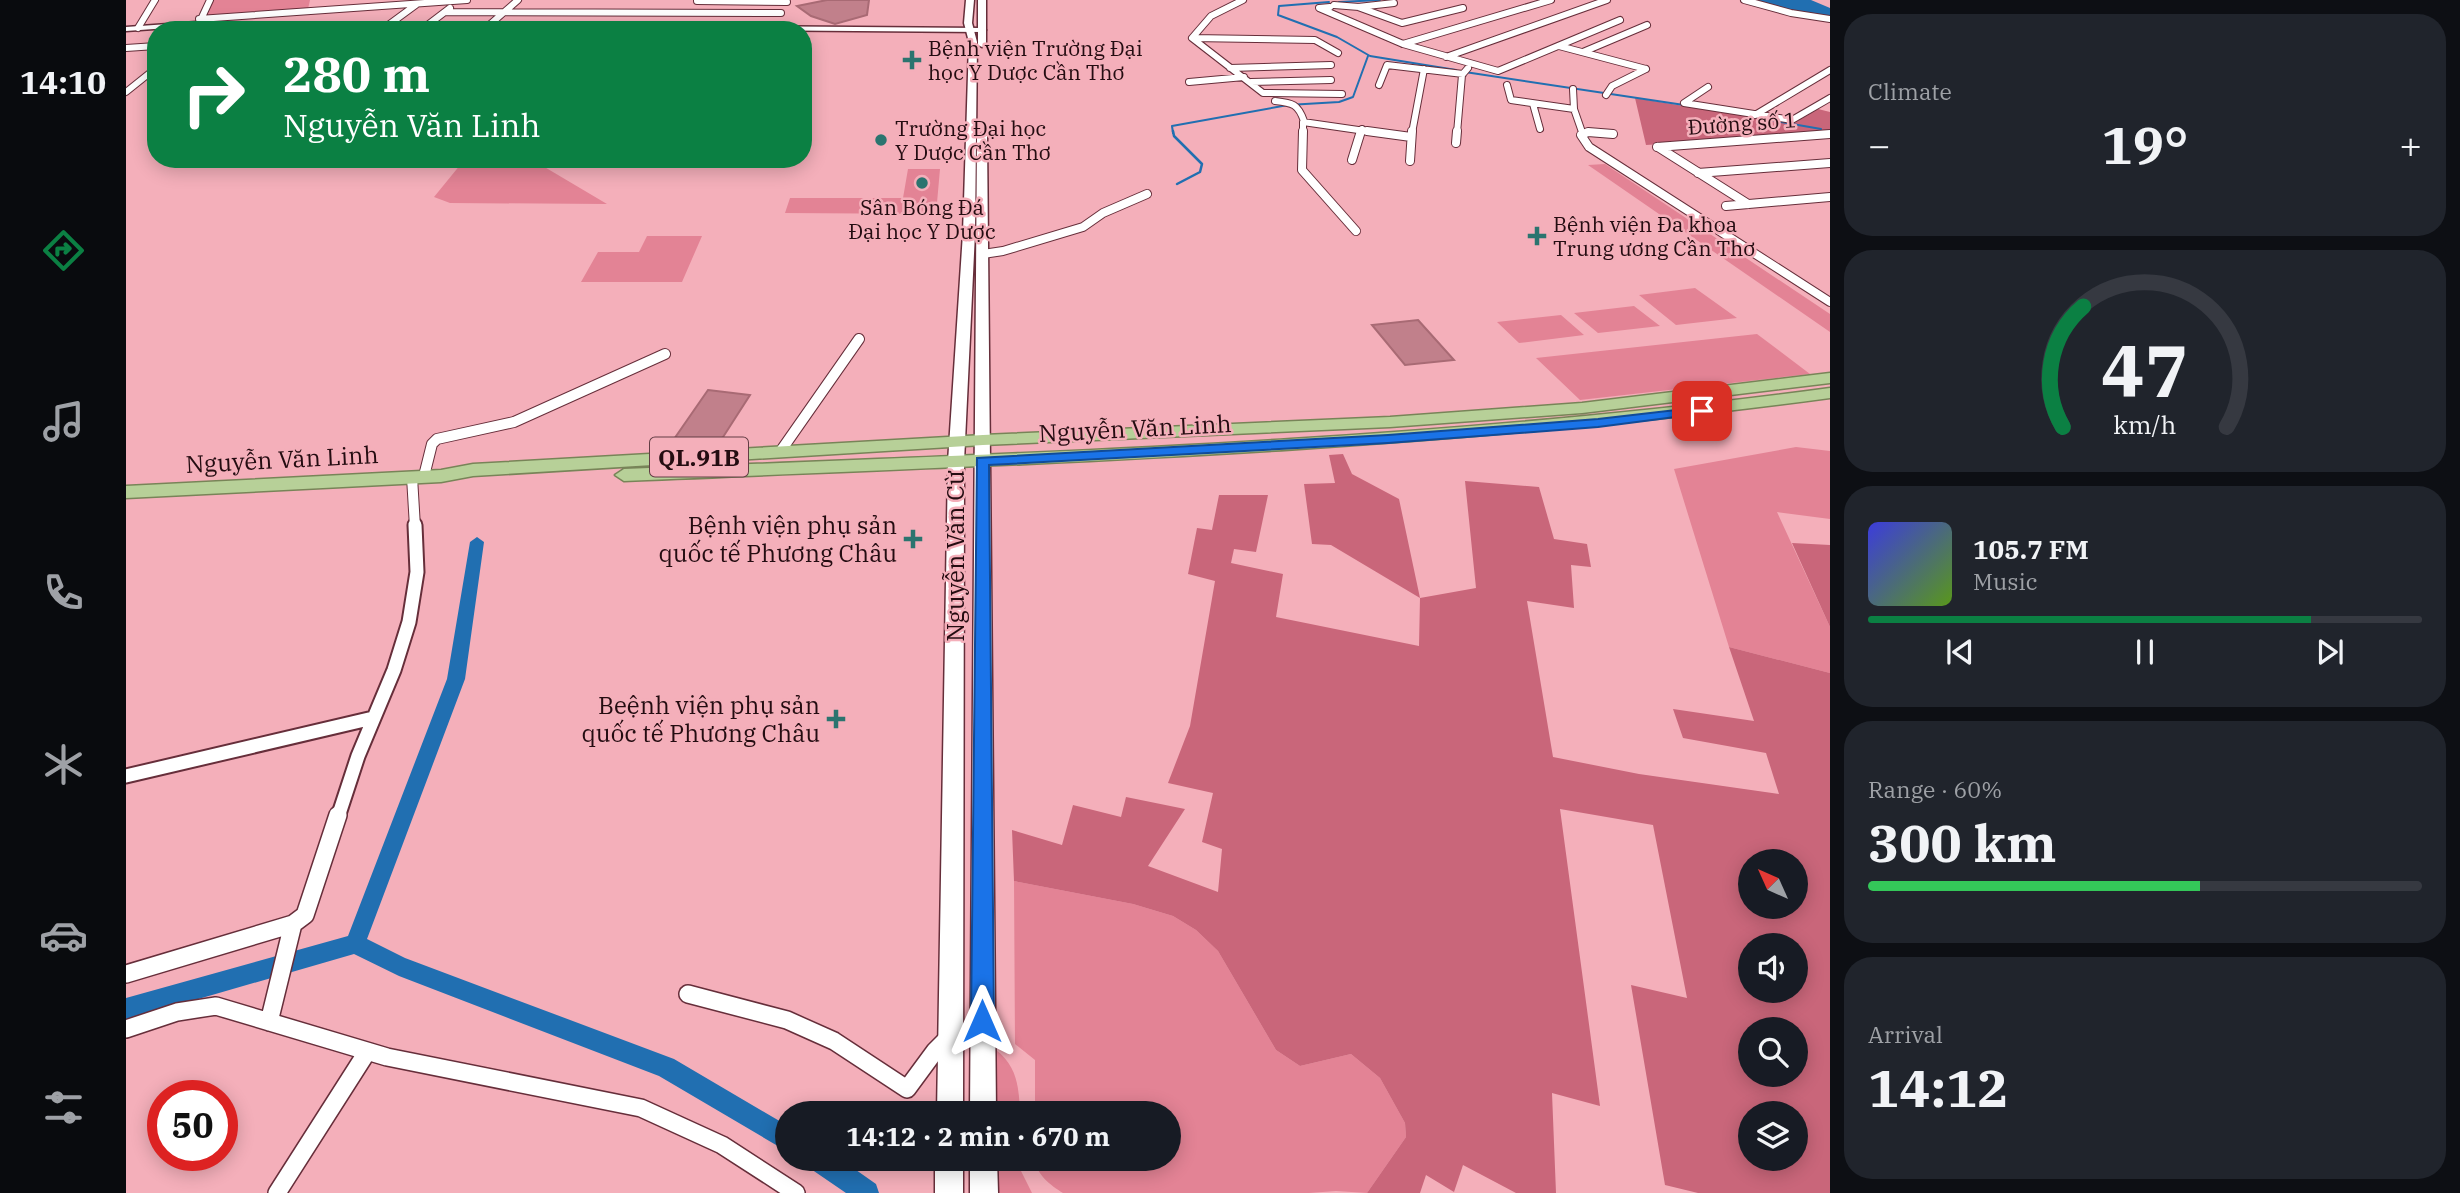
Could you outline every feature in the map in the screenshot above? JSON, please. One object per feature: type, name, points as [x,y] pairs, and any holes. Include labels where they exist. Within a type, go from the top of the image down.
[{"type":"highway","name":"Nguyễn Văn Linh","points":[[982,450],[1582,408],[1830,378]]},
{"type":"highway","name":"Nguyễn Văn Linh","points":[[425,476],[467,482],[956,451],[1374,440],[1598,423],[1830,393]]},
{"type":"highway","points":[[1582,408],[1598,423]]},
{"type":"highway","name":"Nguyễn Văn Linh","points":[[126,492],[425,476],[473,470],[780,452],[956,451]]},
{"type":"main road","name":"Nguyễn Văn Cừ","points":[[970,0],[968,23],[976,30],[983,254],[983,1101]]},
{"type":"main road","name":"Nguyễn Văn Cừ","points":[[950,1101],[956,451],[969,233],[976,30],[982,0]]},
{"type":"main road","points":[[953,869],[982,868]]},
{"type":"main road","points":[[984,1171],[984,1190]]},
{"type":"street","points":[[138,28],[156,0]]},
{"type":"street","points":[[198,21],[209,0]]},
{"type":"street","points":[[299,21],[310,11],[313,0]]},
{"type":"street","points":[[433,21],[458,0]]},
{"type":"street","points":[[223,21],[368,4],[467,0]]},
{"type":"street","points":[[494,21],[518,0]]},
{"type":"street","points":[[1192,38],[1210,16],[1243,0]]},
{"type":"street","points":[[1403,44],[1552,0]]},
{"type":"street","points":[[1446,57],[1607,0]]},
{"type":"street","points":[[1744,0],[1791,13],[1830,19]]},
{"type":"street","points":[[684,21],[698,1],[787,1],[776,21]]},
{"type":"street","points":[[393,21],[418,2]]},
{"type":"street","points":[[1394,3],[1319,8],[1403,44],[1498,71],[1620,20]]},
{"type":"street","points":[[1359,7],[1402,23],[1463,8]]},
{"type":"street","points":[[445,12],[781,13]]},
{"type":"street","points":[[1583,52],[1647,25]]},
{"type":"street","points":[[126,29],[147,27]]},
{"type":"street","points":[[812,29],[976,30]]},
{"type":"street","points":[[1192,38],[1315,40],[1338,54]]},
{"type":"street","points":[[1192,38],[1275,101],[1296,105],[1304,121],[1302,170],[1356,231]]},
{"type":"street","points":[[1559,46],[1646,69],[1606,92]]},
{"type":"street","points":[[126,48],[147,47]]},
{"type":"street","points":[[1230,68],[1331,65]]},
{"type":"street","points":[[1379,85],[1385,65],[1463,73],[1475,65]]},
{"type":"street","points":[[1410,162],[1411,137],[1424,69]]},
{"type":"street","points":[[1755,115],[1830,70]]},
{"type":"street","points":[[1456,143],[1463,73]]},
{"type":"street","points":[[126,92],[147,75]]},
{"type":"street","points":[[1189,82],[1247,79],[1331,80]]},
{"type":"street","points":[[1507,85],[1509,100],[1574,109]]},
{"type":"street","points":[[1708,87],[1684,103],[1795,120],[1830,98]]},
{"type":"street","points":[[1573,89],[1574,109],[1581,135],[1590,147],[1830,302]]},
{"type":"street","points":[[1263,93],[1342,94]]},
{"type":"street","points":[[1533,104],[1541,129]]},
{"type":"street","points":[[1304,121],[1411,137]]},
{"type":"street","points":[[1352,160],[1362,129]]},
{"type":"street","points":[[1582,132],[1613,134]]},
{"type":"street","name":"Đường số 1","points":[[1698,173],[1657,147],[1830,134]]},
{"type":"street","points":[[1698,173],[1830,163]]},
{"type":"street","points":[[1698,173],[1748,204]]},
{"type":"street","points":[[983,254],[1008,250],[1083,227],[1103,212],[1147,194]]},
{"type":"street","points":[[1726,206],[1830,197]]},
{"type":"street","points":[[780,452],[859,339]]},
{"type":"street","points":[[269,1022],[292,930],[305,915],[373,718],[403,645],[417,572],[425,476],[432,444],[437,439],[514,422],[664,354]]},
{"type":"street","points":[[126,776],[373,718]]},
{"type":"street","points":[[126,974],[292,930]]},
{"type":"street","points":[[688,994],[787,1020],[834,1041],[907,1089],[934,1051],[952,1034]]},
{"type":"street","points":[[126,1029],[201,1006],[216,1006],[367,1052],[641,1108],[722,1145],[796,1193]]},
{"type":"street","points":[[276,1193],[367,1052]]},
{"type":"shaded area","points":[[214,0],[310,0],[308,9],[204,16]]},
{"type":"shaded area","points":[[1635,98],[1793,124],[1818,109],[1830,112],[1830,133],[1646,145]]},
{"type":"shaded area","points":[[1605,164],[1830,314],[1830,332],[1588,165]]},
{"type":"shaded area","points":[[458,168],[546,168],[607,204],[450,203],[434,197]]},
{"type":"shaded area","name":"Sân Bóng Đá Đại học Y Dược","points":[[908,169],[940,169],[936,214],[785,213],[790,198],[903,198]]},
{"type":"shaded area","points":[[647,236],[702,236],[682,282],[581,282],[598,252],[639,252]]},
{"type":"shaded area","points":[[1695,288],[1737,318],[1676,325],[1639,295]]},
{"type":"shaded area","points":[[1634,306],[1660,326],[1598,333],[1574,313]]},
{"type":"shaded area","points":[[1561,315],[1584,335],[1519,343],[1497,322]]},
{"type":"shaded area","points":[[1757,334],[1810,374],[1580,400],[1536,358]]},
{"type":"shaded area","points":[[1796,447],[1830,451],[1830,519],[1777,512],[1830,627],[1830,673],[1729,647],[1674,469]]},
{"type":"shaded area","points":[[1343,454],[1352,474],[1399,499],[1420,598],[1331,545],[1312,544],[1304,484],[1335,483],[1329,455]]},
{"type":"shaded area","points":[[1465,481],[1539,487],[1554,539],[1587,544],[1591,567],[1571,565],[1574,608],[1527,601],[1553,757],[1639,774],[1779,794],[1766,753],[1683,738],[1673,709],[1754,721],[1729,647],[1830,673],[1830,1193],[1698,1193],[1665,1185],[1631,985],[1687,998],[1653,825],[1560,809],[1600,1106],[1552,1093],[1556,1193],[1516,1193],[1463,1165],[1454,1192],[1426,1175],[1420,1193],[1367,1193],[1406,1137],[1405,1123],[1380,1078],[1351,1054],[1300,1066],[1276,1050],[1218,951],[1196,930],[1173,916],[1133,904],[1014,881],[1012,830],[1062,845],[1073,805],[1121,817],[1126,797],[1185,809],[1148,866],[1218,892],[1222,849],[1202,842],[1213,793],[1168,783],[1190,726],[1215,581],[1188,574],[1197,528],[1212,530],[1219,495],[1268,495],[1256,552],[1234,549],[1231,563],[1283,574],[1276,617],[1419,646],[1420,598],[1476,588]]},
{"type":"shaded area","points":[[1792,543],[1830,545],[1830,627]]},
{"type":"shaded area","points":[[1014,881],[1133,904],[1173,916],[1196,930],[1218,951],[1276,1050],[1300,1066],[1351,1054],[1380,1078],[1405,1123],[1406,1137],[1367,1193],[1063,1193],[1039,1171],[1181,1171],[1181,1101],[1035,1101],[1035,1060],[1015,1044]]},
{"type":"shaded area","points":[[996,1050],[1013,1070],[1019,1101],[996,1101]]},
{"type":"shaded area","points":[[997,1171],[1021,1171],[1032,1193],[997,1193]]},
{"type":"water","points":[[1752,0],[1811,0],[1830,8],[1830,17],[1809,15]]},
{"type":"building","points":[[827,0],[869,0],[867,15],[835,24],[811,16],[797,6]]},
{"type":"building","points":[[1418,320],[1454,360],[1405,365],[1372,325]]},
{"type":"building","points":[[708,390],[750,395],[716,448],[672,442]]},
{"type":"waterway","points":[[1339,2],[1380,0]]},
{"type":"waterway","points":[[1329,2],[1279,6],[1278,15],[1337,37],[1370,56],[1456,70]]},
{"type":"waterway","points":[[1173,133],[1172,126],[1288,105],[1339,102],[1353,97],[1368,56]]},
{"type":"waterway","points":[[1465,72],[1684,105]]},
{"type":"waterway","points":[[1758,118],[1821,129]]},
{"type":"waterway","points":[[1173,131],[1174,136],[1202,164],[1200,172],[1177,184]]},
{"type":"waterway","points":[[355,944],[456,679],[477,542]]},
{"type":"waterway","points":[[126,1009],[355,944]]},
{"type":"waterway","points":[[355,944],[399,966],[666,1067],[775,1132]]},
{"type":"waterway","points":[[836,1171],[867,1193]]},
{"type":"place","name":"Bệnh viện Trường Đại học Y Dược Cần Thơ","points":[[912,60]]},
{"type":"place","name":"Trường Đại học Y Dược Cần Thơ","points":[[881,140]]},
{"type":"place","name":"Sân Bóng Đá Đại học Y Dược","points":[[922,183]]},
{"type":"place","name":"Bệnh viện Đa khoa Trung ương Cần Thơ","points":[[1537,236]]},
{"type":"place","name":"Bệnh viện phụ sản quốc tế Phương Châu","points":[[913,539]]},
{"type":"place","name":"Beệnh viện phụ sản quốc tế Phương Châu","points":[[836,719]]},
{"type":"route","points":[[982,1021],[982,461],[1388,439],[1598,423],[1702,411]]}]
